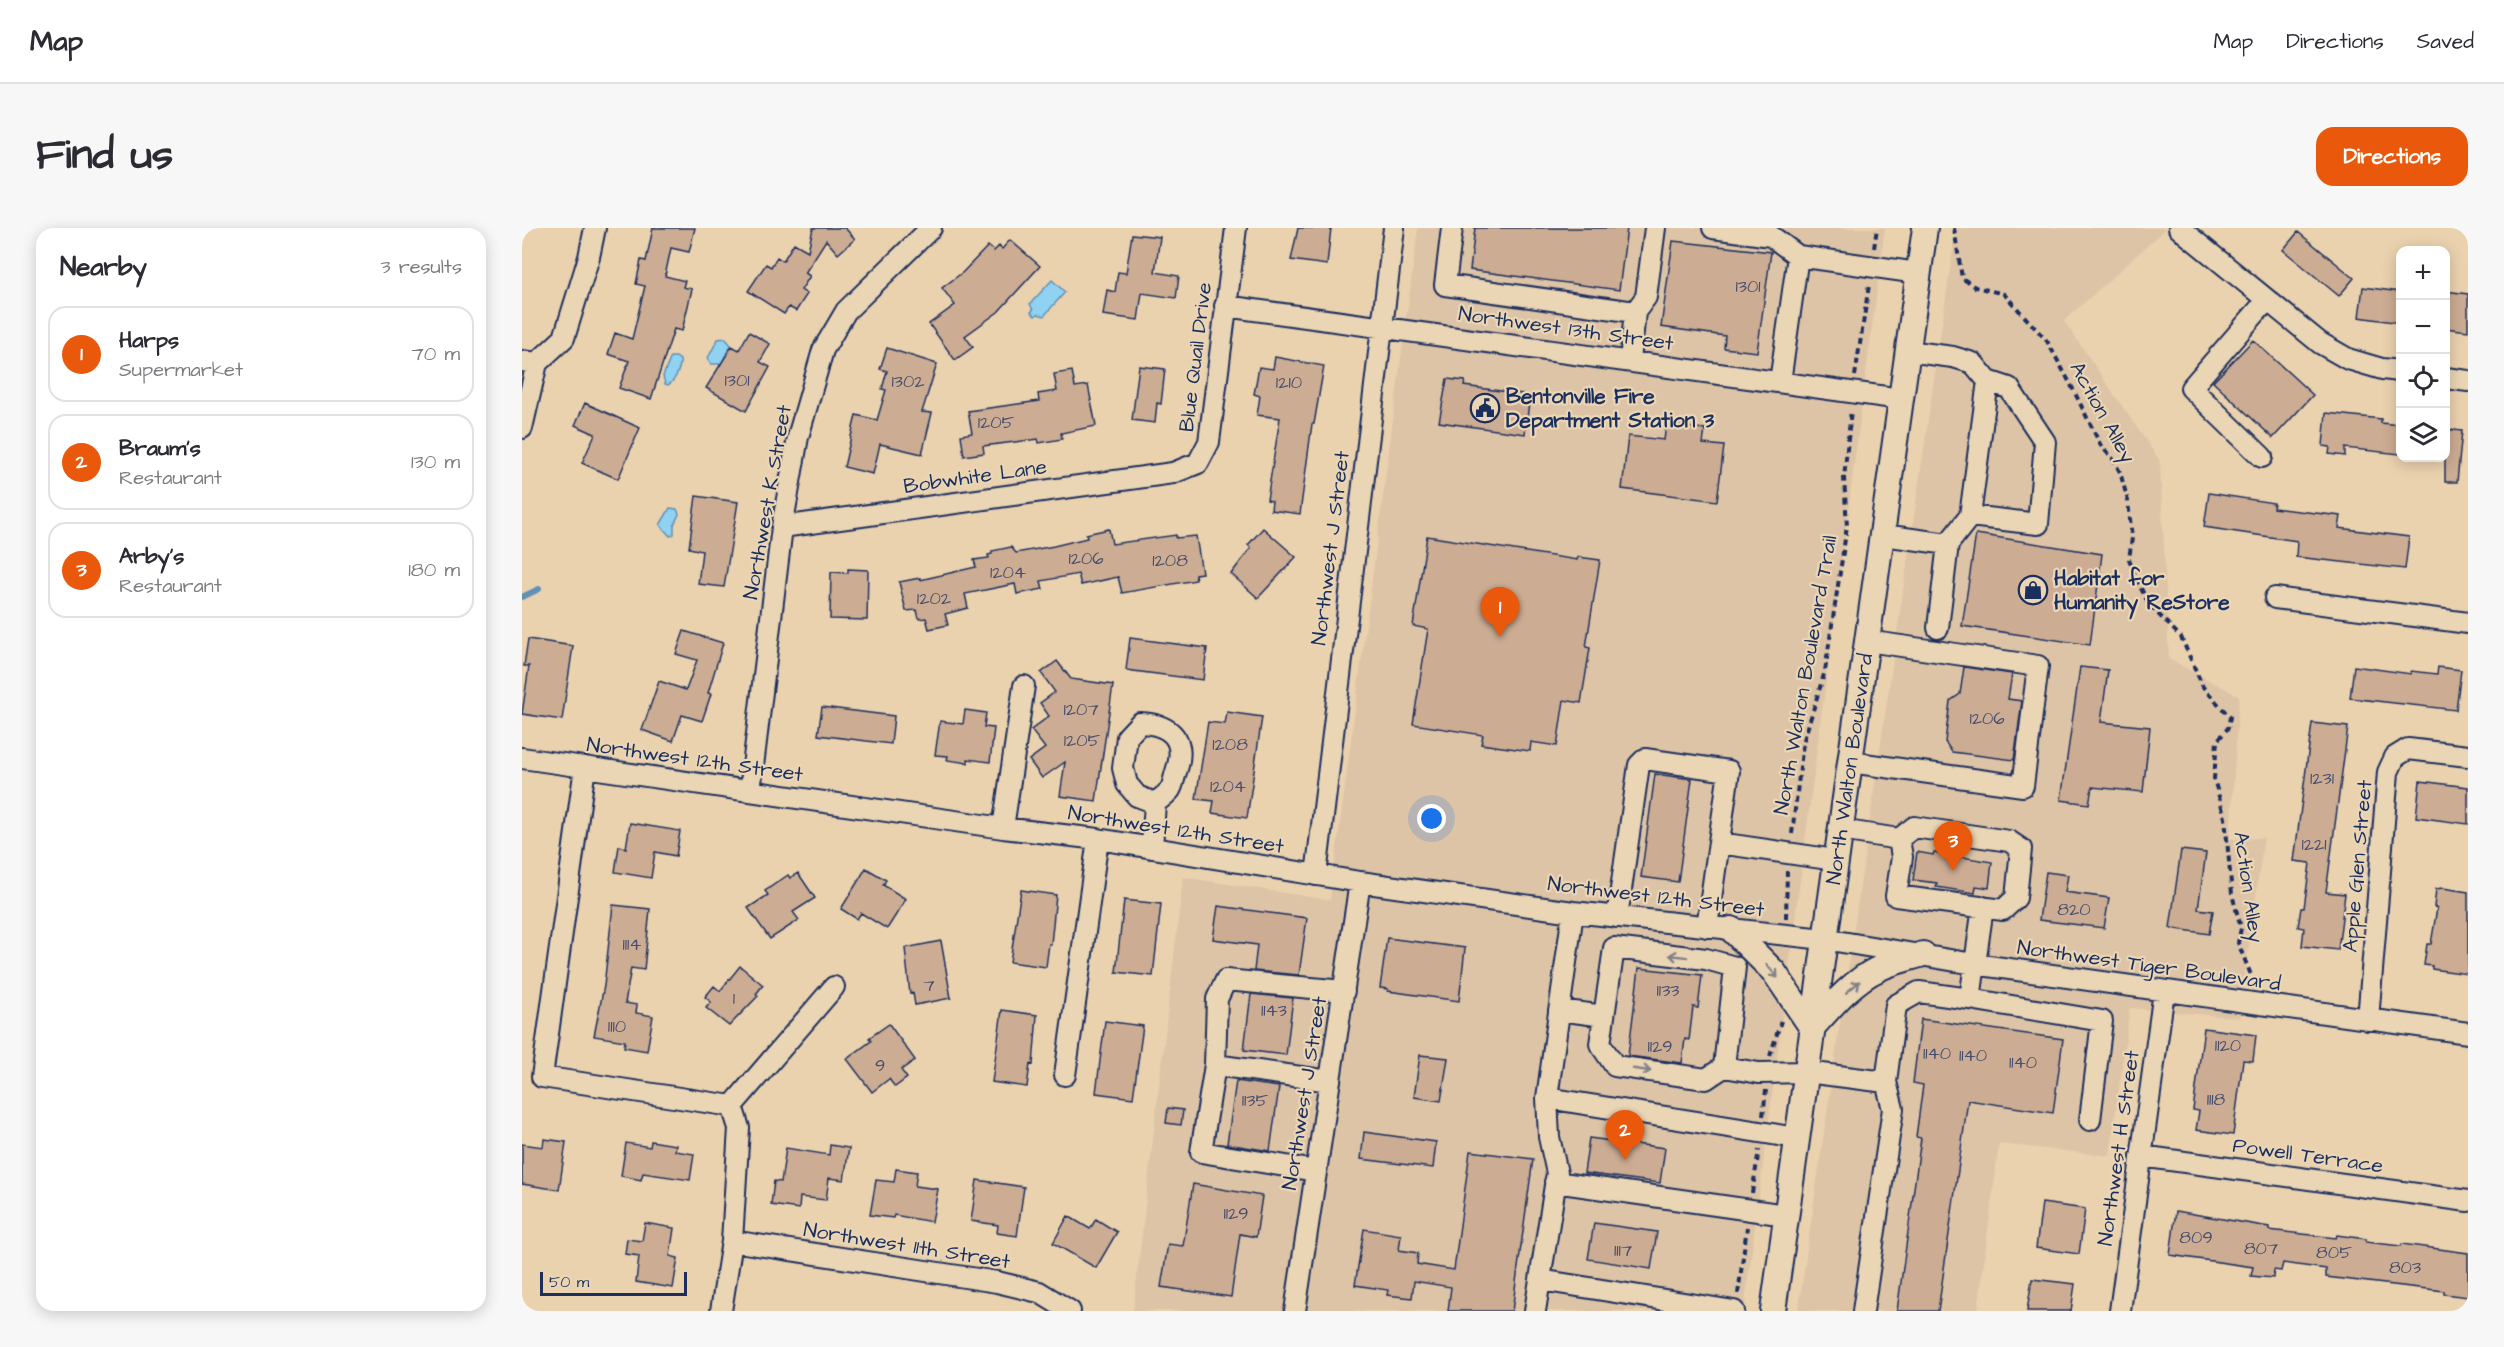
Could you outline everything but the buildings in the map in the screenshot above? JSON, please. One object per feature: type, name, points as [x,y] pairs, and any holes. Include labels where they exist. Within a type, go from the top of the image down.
[{"type":"main road","name":"North Walton Boulevard","points":[[1773,1311],[1925,228]]},
{"type":"main road","points":[[1731,929],[1774,972],[1812,1028],[1839,998],[1871,973],[1923,954]]},
{"type":"street","points":[[522,428],[530,362],[564,339],[589,257],[595,228]]},
{"type":"street","name":"Northwest K Street","points":[[750,791],[782,527],[798,437],[823,350],[846,311],[931,228]]},
{"type":"street","name":"Blue Quail Drive","points":[[1173,473],[1198,463],[1209,442],[1236,228]]},
{"type":"street","name":"Northwest J Street","points":[[1316,875],[1394,228]]},
{"type":"street","points":[[1452,228],[1445,285],[1635,312]]},
{"type":"street","points":[[1630,361],[1635,312],[1646,297],[1655,228]]},
{"type":"street","points":[[1713,228],[1772,236],[1798,256],[1918,273]]},
{"type":"street","points":[[2179,228],[2320,343],[2348,359],[2396,371]]},
{"type":"street","points":[[1780,382],[1798,256]]},
{"type":"street","points":[[2262,457],[2191,388],[2267,300]]},
{"type":"street","name":"Northwest 13th Street","points":[[1225,306],[1901,399]]},
{"type":"street","points":[[1908,351],[1953,357],[1973,363],[1988,381],[2009,388],[2045,442],[2038,524],[1970,516]]},
{"type":"street","points":[[2450,379],[2468,381]]},
{"type":"street","points":[[1938,628],[1948,544],[1970,516],[1988,381]]},
{"type":"street","name":"Bobwhite Lane","points":[[782,527],[1173,473]]},
{"type":"street","points":[[1882,535],[1948,544]]},
{"type":"street","points":[[2275,598],[2468,623]]},
{"type":"street","points":[[1850,762],[2023,786],[2038,666],[1867,641]]},
{"type":"street","points":[[1003,828],[1024,686]]},
{"type":"street","name":"Apple Glen Street","points":[[2368,1020],[2388,772],[2396,757],[2409,749],[2468,756]]},
{"type":"street","name":"Northwest 12th Street","points":[[522,758],[1003,828],[1098,839],[1360,882],[1573,912],[1824,939]]},
{"type":"street","points":[[1617,917],[1639,765],[1645,759],[1729,771],[1707,927]]},
{"type":"street","points":[[585,767],[542,1077],[732,1106]]},
{"type":"street","points":[[1152,848],[1155,803]]},
{"type":"street","points":[[1840,830],[1899,839],[1914,827],[2009,841],[2021,849],[2016,898],[2003,910],[1896,896],[1902,857],[1899,839]]},
{"type":"street","points":[[1065,1075],[1098,839]]},
{"type":"street","points":[[1719,843],[1835,860]]},
{"type":"street","name":"Northwest J Street","points":[[1295,1311],[1360,882]]},
{"type":"street","points":[[1970,999],[1983,907]]},
{"type":"street","points":[[1535,1311],[1557,1173],[1549,1137],[1547,1098],[1573,912]]},
{"type":"street","name":"Northwest Tiger Boulevard","points":[[1824,939],[1974,964],[2468,1033]]},
{"type":"street","points":[[1724,1066],[1736,967],[1706,959],[1614,948],[1600,1044],[1615,1066],[1706,1079],[1724,1066],[1759,1072],[1806,1072],[1886,1082]]},
{"type":"street","points":[[1316,1171],[1201,1152],[1215,1065],[1218,999],[1226,980],[1344,991]]},
{"type":"street","points":[[732,1106],[834,987]]},
{"type":"street","name":"Northwest H Street","points":[[2120,1311],[2164,991]]},
{"type":"street","points":[[1863,1311],[1893,1109],[1886,1082],[1896,1005],[1919,992],[2102,1021],[2090,1120]]},
{"type":"street","points":[[1559,1010],[1604,1016]]},
{"type":"street","points":[[1215,1065],[1330,1081]]},
{"type":"street","points":[[1547,1098],[1797,1138]]},
{"type":"street","points":[[720,1311],[732,1241],[739,1128],[732,1106]]},
{"type":"street","name":"Powell Terrace","points":[[2140,1156],[2468,1201]]},
{"type":"street","points":[[1556,1182],[1786,1215]]},
{"type":"street","name":"Northwest 11th Street","points":[[732,1241],[997,1282],[1039,1292],[1070,1311]]},
{"type":"street","points":[[1540,1280],[1734,1311]]},
{"type":"path","name":"North Walton Boulevard Trail","points":[[1791,841],[1803,743],[1811,709],[1825,671],[1846,526],[1844,467],[1877,228]]},
{"type":"path","name":"Action Alley","points":[[1954,228],[1962,278],[1975,287],[2004,294],[2052,348],[2101,446],[2121,472],[2132,520],[2129,559],[2135,576],[2150,605],[2181,637],[2204,687],[2230,717],[2228,728],[2217,741],[2214,779],[2225,818],[2232,894],[2241,928],[2238,943],[2251,975]]},
{"type":"path","points":[[1786,911],[1788,868]]},
{"type":"shaded area","points":[[1418,228],[1885,228],[1744,1311],[1133,1311],[1183,877],[1330,900]]},
{"type":"shaded area","points":[[1956,228],[2167,228],[2064,321],[2160,461],[2169,659],[2239,696],[2230,839],[2264,838],[2239,1018],[2130,1008],[2110,1156],[1999,1144],[1978,1311],[1798,1311]]},
{"type":"water","points":[[1052,280],[1065,292],[1044,316],[1038,314],[1035,316],[1031,312],[1033,310],[1030,304]]},
{"type":"water","points":[[725,338],[731,345],[721,364],[711,364],[708,358],[718,339]]},
{"type":"water","points":[[671,357],[676,357],[680,363],[675,377],[668,385],[665,384],[663,376]]},
{"type":"water","points":[[670,508],[677,509],[679,514],[674,525],[674,534],[670,536],[660,525]]},
{"type":"waterway","points":[[522,597],[539,589]]},
{"type":"place","name":"Bentonville Fire Department Station 3","points":[[1485,408]]},
{"type":"place","name":"Habitat for Humanity ReStore","points":[[2033,590]]},
{"type":"place","name":"Harps","points":[[1500,637]]},
{"type":"place","name":"Arby's","points":[[1953,871]]},
{"type":"place","name":"Braum's","points":[[1625,1160]]}]
